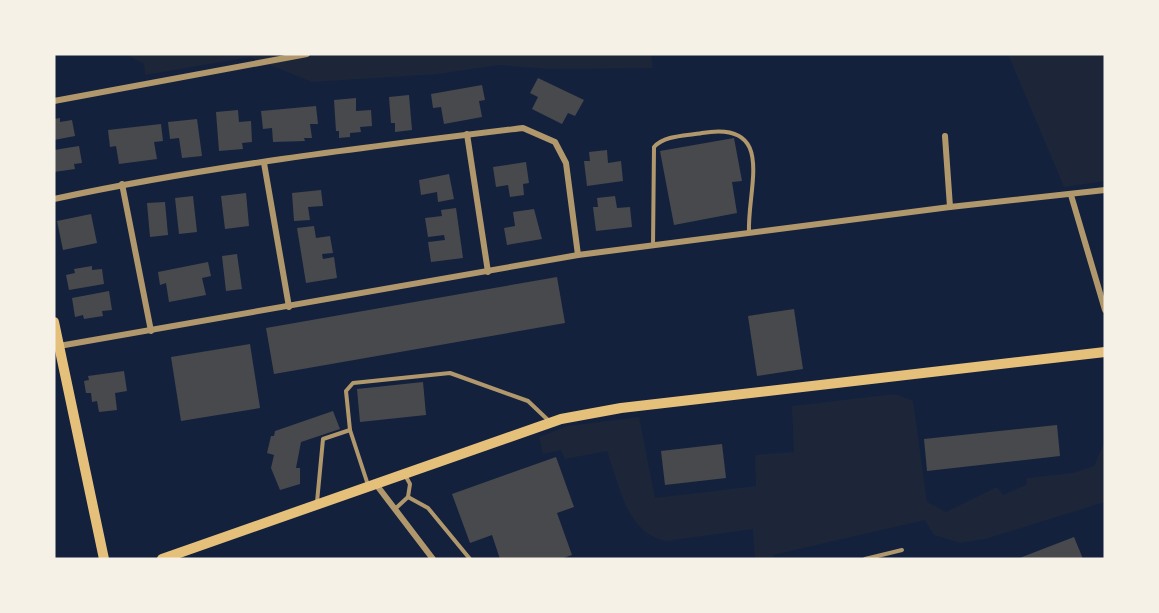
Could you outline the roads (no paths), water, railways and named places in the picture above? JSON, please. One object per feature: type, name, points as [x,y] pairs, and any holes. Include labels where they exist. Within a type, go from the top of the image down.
[{"type":"main road","points":[[54,322],[104,559]]},
{"type":"main road","points":[[162,559],[550,423],[621,408],[1105,352]]},
{"type":"street","points":[[54,101],[307,54]]},
{"type":"street","points":[[54,199],[122,184],[523,128],[555,142],[566,163],[578,255]]},
{"type":"street","points":[[467,135],[488,272]]},
{"type":"street","points":[[945,136],[951,207]]},
{"type":"street","points":[[264,163],[289,307]]},
{"type":"street","points":[[122,184],[151,331]]},
{"type":"street","points":[[59,346],[578,255],[951,207],[1105,190]]},
{"type":"street","points":[[1071,195],[1105,309]]},
{"type":"street","points":[[372,484],[395,509],[433,559]]},
{"type":"lane","points":[[653,246],[654,147],[665,139],[721,129],[741,135],[749,147],[753,169],[749,233]]},
{"type":"lane","points":[[372,484],[350,430],[346,391],[353,383],[450,373],[528,401],[550,423]]},
{"type":"lane","points":[[317,504],[323,440],[350,430]]},
{"type":"lane","points":[[395,509],[408,497],[410,484],[404,473]]},
{"type":"lane","points":[[408,497],[428,508],[470,559]]},
{"type":"lane","points":[[865,559],[902,550]]}]
